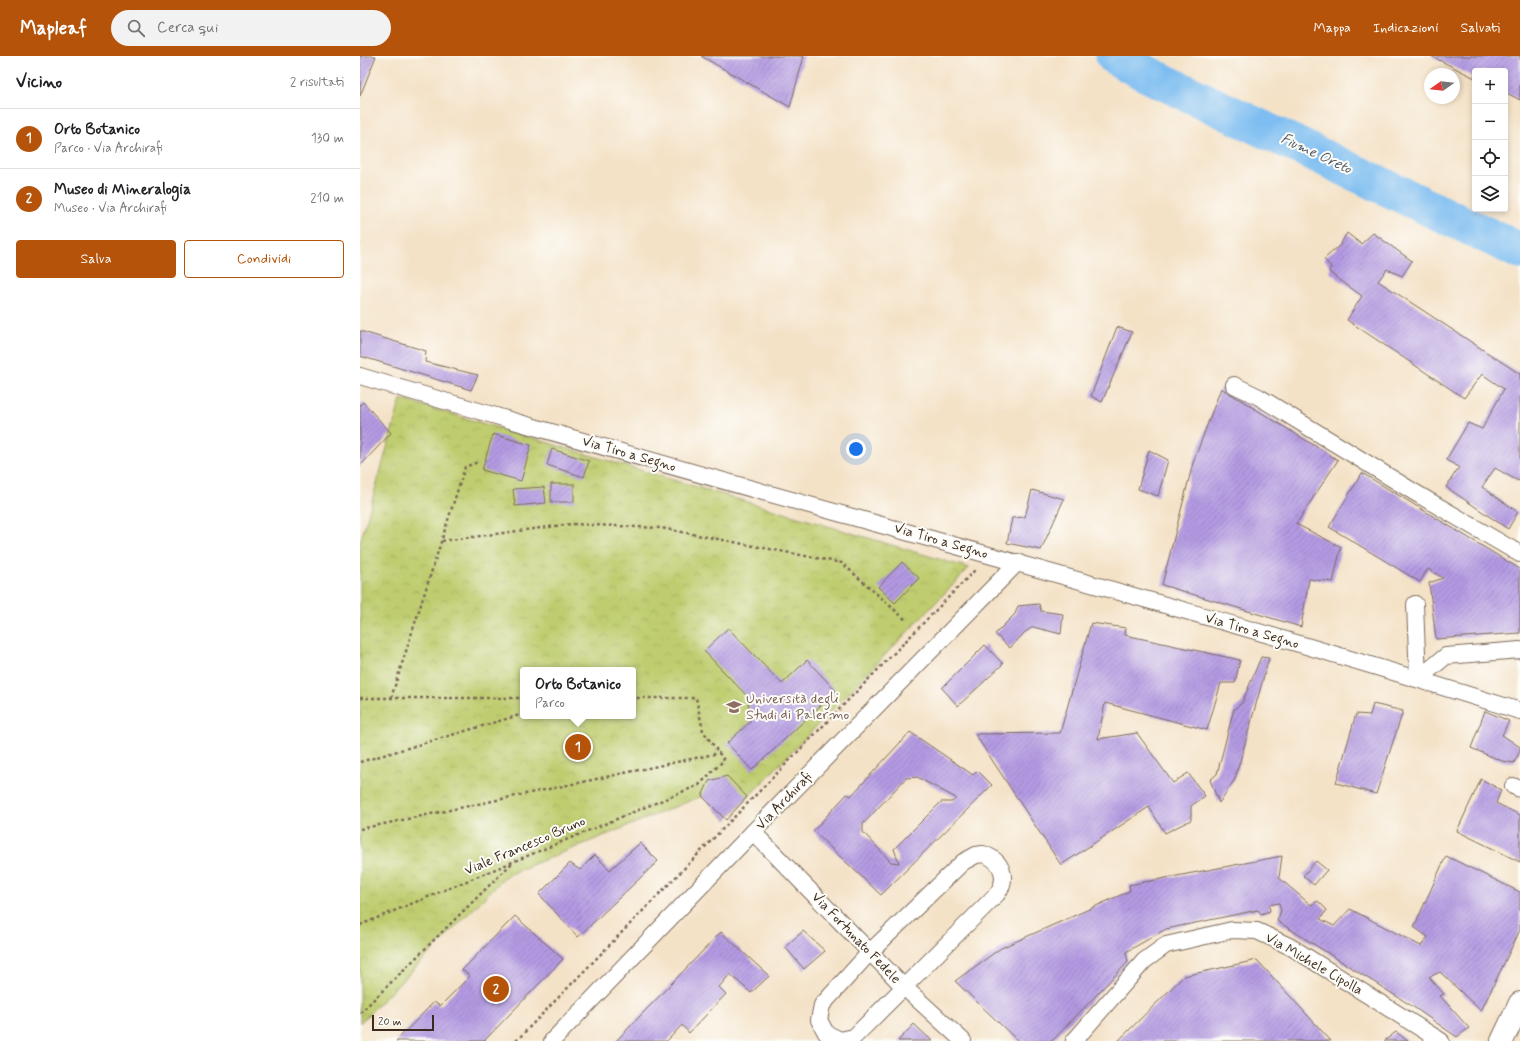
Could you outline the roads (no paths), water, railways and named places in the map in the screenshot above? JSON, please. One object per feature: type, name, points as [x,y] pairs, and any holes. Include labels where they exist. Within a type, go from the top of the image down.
[{"type":"street","name":"Via Tiro a Segno","points":[[360,376],[506,420],[1018,562],[1418,679],[1520,711]]},
{"type":"street","points":[[1234,385],[1259,397],[1414,492],[1520,554]]},
{"type":"street","name":"Via Archirafi","points":[[552,1041],[753,832],[1018,562]]},
{"type":"street","points":[[1415,604],[1418,679]]},
{"type":"street","points":[[1418,679],[1446,656],[1520,650]]},
{"type":"street","name":"Via Fortunato Fedele","points":[[753,832],[903,986],[963,1041]]},
{"type":"street","points":[[983,854],[996,861],[1003,874],[1001,888],[903,986],[854,1037],[840,1040],[826,1033],[819,1020],[822,1005],[870,952],[969,857],[983,854]]},
{"type":"street","name":"Via Michele Cipolla","points":[[1074,1041],[1144,961],[1166,945],[1232,930],[1256,931],[1291,947],[1441,1041]]},
{"type":"street","points":[[1502,1041],[1520,1003]]},
{"type":"waterway","name":"Fiume Oreto","points":[[1114,56],[1145,73],[1520,251]]},
{"type":"place","name":"Università degli Studi di Palermo","points":[[734,707]]},
{"type":"place","name":"Orto Botanico","points":[[578,747]]},
{"type":"place","name":"Museo di Mineralogia","points":[[496,989]]}]
